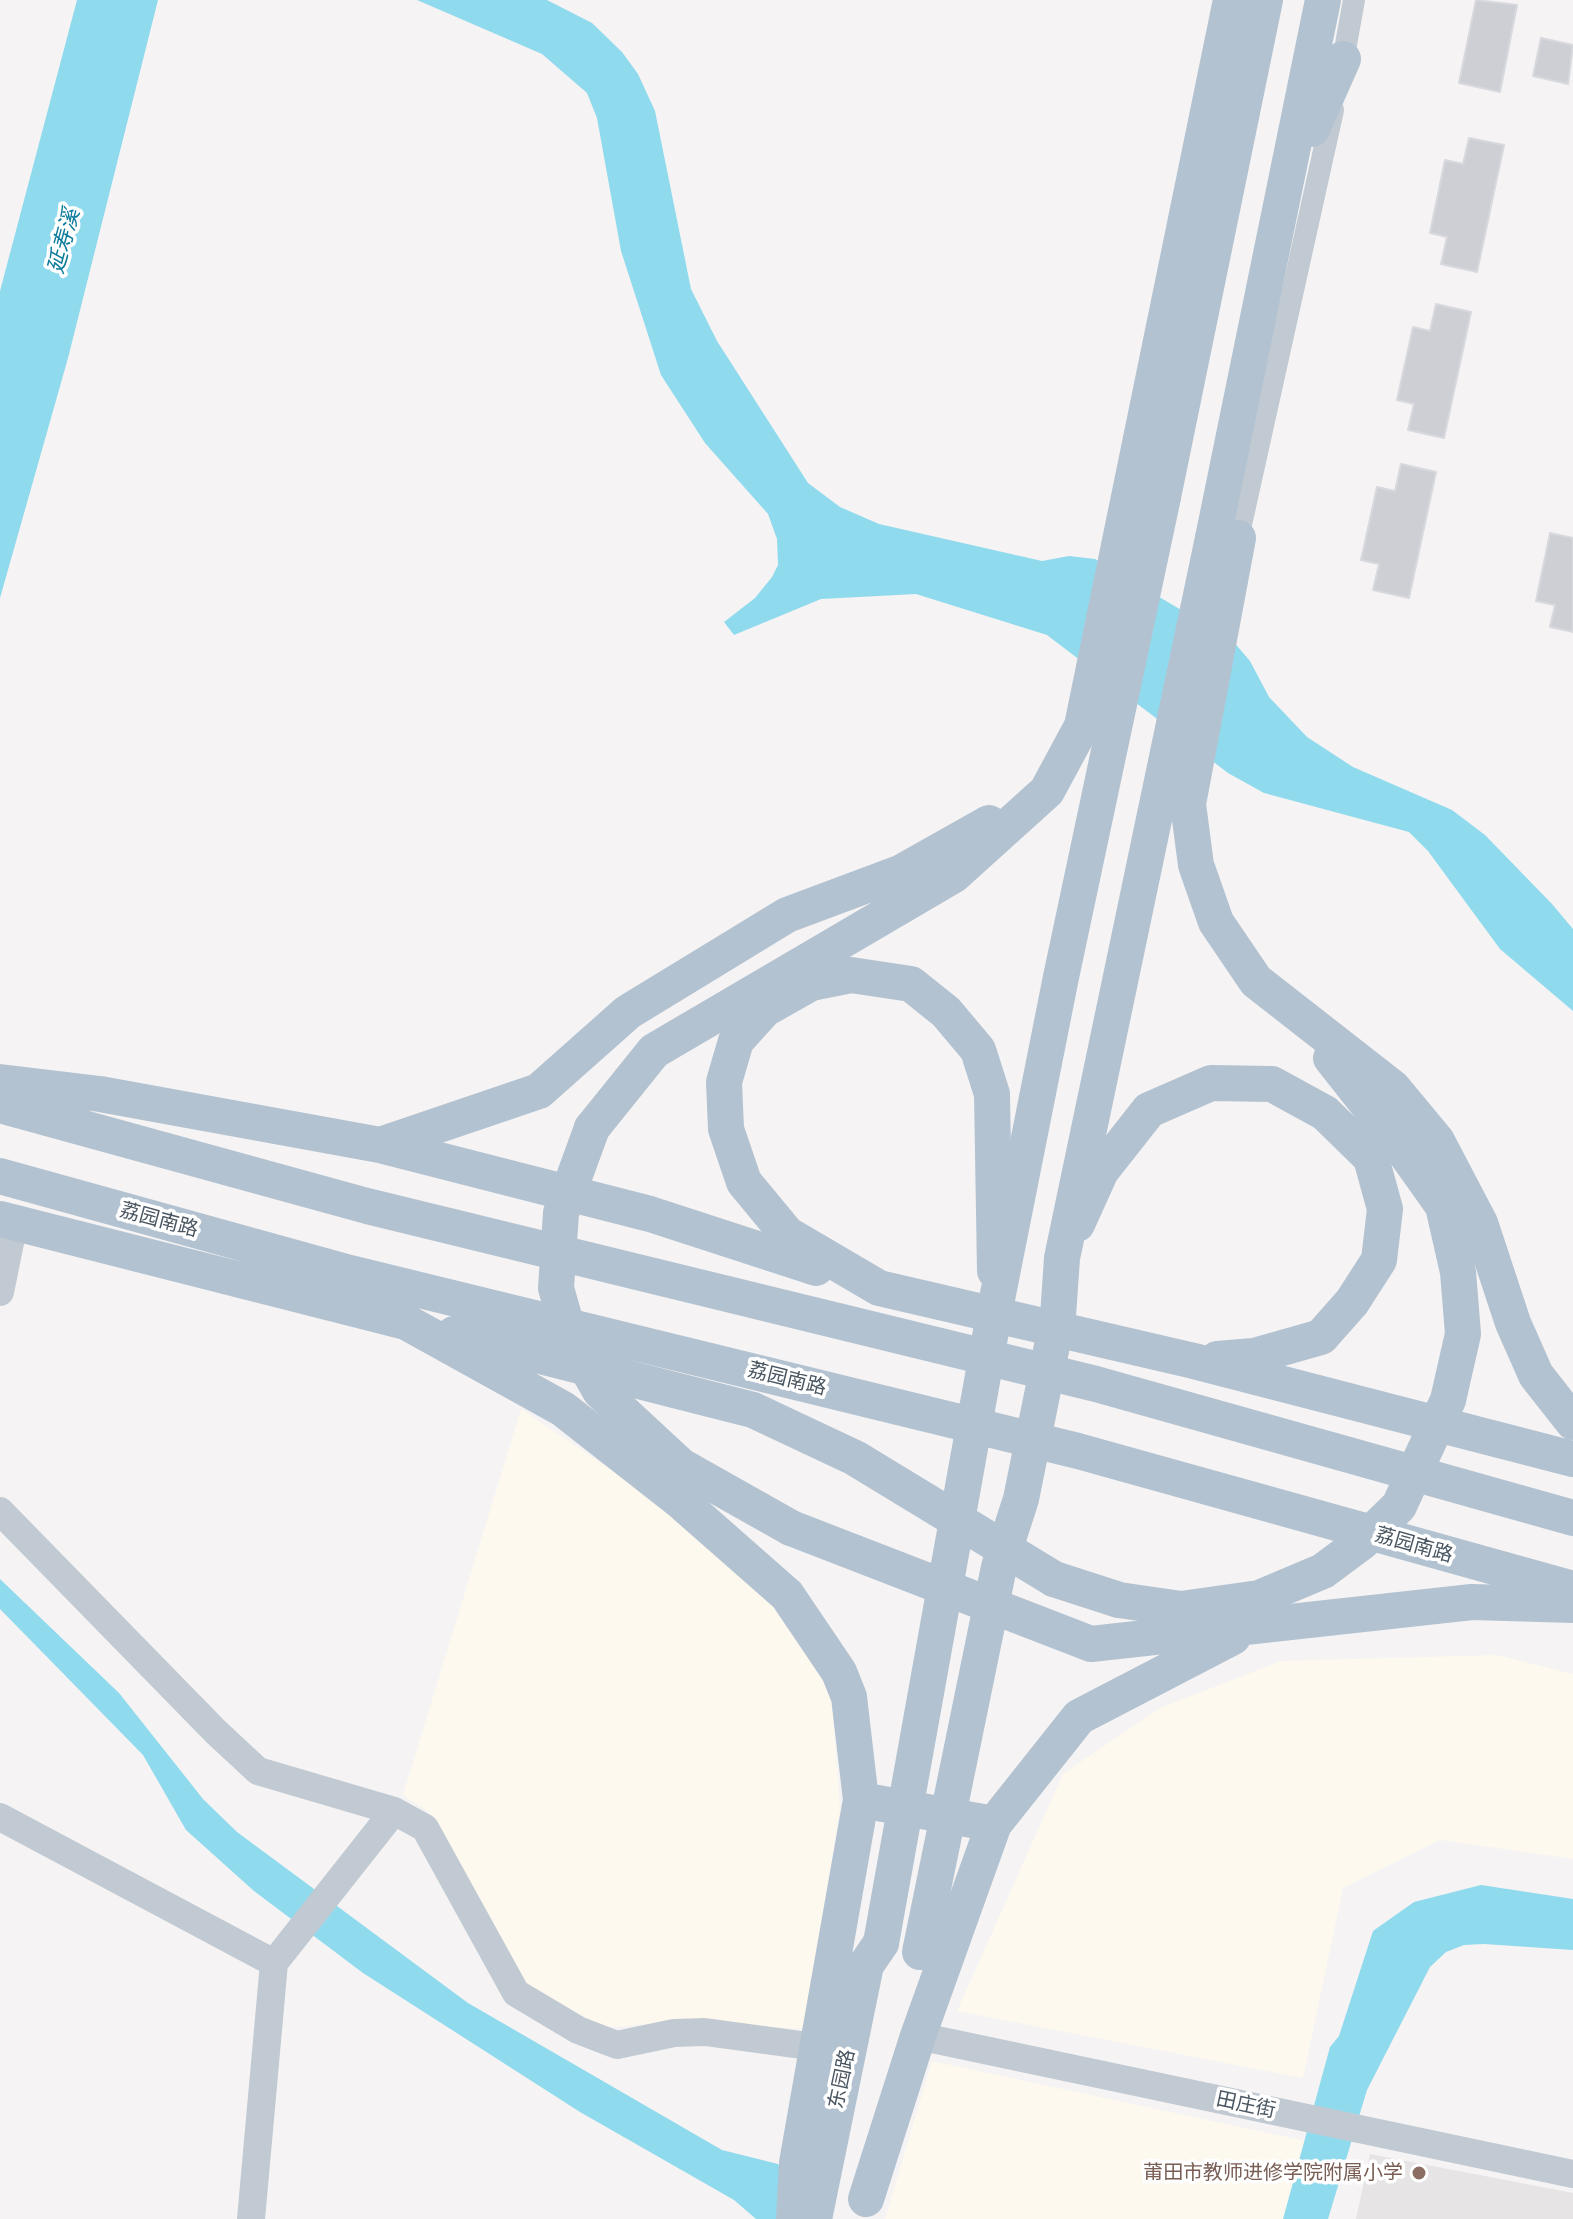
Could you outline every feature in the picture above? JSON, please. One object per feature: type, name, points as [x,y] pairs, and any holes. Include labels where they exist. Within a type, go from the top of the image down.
[{"type":"main road","points":[[1231,0],[1126,495],[1082,726],[1047,791],[954,875],[654,1051],[592,1128],[561,1213],[556,1288],[570,1338],[600,1391],[681,1466],[791,1528],[1091,1644],[1472,1602],[1573,1605]]},
{"type":"main road","points":[[995,1309],[1061,977],[1265,0]]},
{"type":"main road","points":[[1323,0],[1283,192],[1226,538],[1188,804],[1196,865],[1216,922],[1256,981],[1393,1088],[1437,1141],[1480,1223],[1513,1323],[1536,1375],[1573,1422]]},
{"type":"main road","points":[[1283,192],[1343,59]]},
{"type":"main road","points":[[864,2209],[999,1567],[1024,1484],[1058,1316],[1062,1258],[1226,538]]},
{"type":"main road","points":[[380,1145],[539,1091],[628,1012],[787,915],[902,872],[1047,791]]},
{"type":"main road","points":[[879,1288],[787,1234],[744,1182],[726,1129],[724,1082],[736,1041],[765,1009],[811,983],[851,975],[911,984],[946,1012],[978,1050],[992,1094],[995,1309]]},
{"type":"main road","points":[[7,1221],[753,1410],[855,1458],[1054,1579],[1119,1600],[1181,1609],[1259,1598],[1323,1571],[1362,1542],[1399,1506],[1448,1400],[1463,1334],[1458,1272],[1443,1206],[1399,1144],[1295,1012]]},
{"type":"main road","points":[[0,1082],[100,1094],[380,1145],[650,1214],[879,1288],[1194,1361],[1573,1459]]},
{"type":"main road","points":[[1062,1258],[1101,1171],[1149,1110],[1211,1083],[1272,1084],[1325,1113],[1371,1158],[1385,1209],[1379,1260],[1352,1302],[1321,1337],[1254,1356],[1194,1361]]},
{"type":"main road","points":[[0,1105],[367,1206],[1096,1384],[1573,1518]]},
{"type":"main road","name":"荔园南路","points":[[0,1176],[350,1273],[1078,1451],[1573,1589]]},
{"type":"main road","name":"东园路","points":[[814,2219],[866,1965],[881,1943],[995,1309]]},
{"type":"main road","points":[[406,1322],[563,1409],[679,1500],[787,1595],[839,1672],[849,1697],[861,1800],[797,2163],[794,2219]]},
{"type":"main road","points":[[864,2209],[918,2036],[994,1824],[1079,1717],[1251,1627]]},
{"type":"main road","points":[[861,1800],[994,1824]]},
{"type":"street","points":[[1226,538],[1343,59],[1354,0]]},
{"type":"street","points":[[0,1292],[7,1221]]},
{"type":"street","points":[[0,1511],[258,1771],[394,1811],[425,1828],[516,1993],[578,2030],[617,2045],[674,2033],[705,2032],[816,2047]]},
{"type":"street","points":[[251,2219],[274,1962],[394,1811]]},
{"type":"street","points":[[0,1817],[274,1962]]},
{"type":"street","name":"田庄街","points":[[918,2036],[1573,2174]]},
{"type":"shaded area","points":[[521,1409],[641,1490],[772,1597],[830,1673],[840,1809],[804,2029],[679,2021],[603,2028],[527,1984],[429,1812],[403,1795]]},
{"type":"shaded area","points":[[1497,1655],[1573,1674],[1573,1859],[1440,1840],[1343,1888],[1303,2078],[957,2011],[1063,1774],[1160,1708],[1281,1661]]},
{"type":"shaded area","points":[[932,2061],[1334,2147],[1312,2219],[885,2219]]},
{"type":"shaded area","name":"莆田市教师进修学院附属小学","points":[[1370,2154],[1573,2193],[1573,2219],[1356,2219]]},
{"type":"water","name":"延寿溪","points":[[77,0],[158,0],[68,358],[0,598],[0,291]]},
{"type":"water","points":[[417,0],[547,0],[592,23],[622,52],[638,74],[655,111],[691,289],[717,341],[808,483],[840,507],[879,524],[1042,561],[1069,556],[1095,559],[1232,640],[1250,661],[1269,697],[1307,737],[1353,767],[1452,810],[1485,835],[1552,904],[1573,929],[1573,1011],[1500,949],[1428,851],[1409,832],[1264,793],[1228,773],[1047,635],[916,594],[821,599],[734,635],[724,622],[755,598],[772,577],[778,565],[777,539],[768,514],[705,443],[661,375],[621,251],[597,118],[587,93],[542,54]]},
{"type":"water","points":[[0,1579],[119,1693],[203,1799],[237,1832],[468,2003],[722,2150],[778,2164],[832,2219],[756,2219],[734,2200],[580,2112],[363,1973],[254,1891],[186,1830],[143,1755],[0,1609]]},
{"type":"water","points":[[1481,1885],[1573,1899],[1573,1950],[1484,1944],[1464,1945],[1446,1952],[1430,1967],[1367,2090],[1328,2219],[1283,2219],[1330,2047],[1339,2036],[1373,1931],[1414,1902]]},
{"type":"building","points":[[1476,0],[1517,5],[1500,92],[1459,83]]},
{"type":"building","points":[[1541,38],[1573,45],[1568,84],[1533,76]]},
{"type":"building","points":[[1469,138],[1504,145],[1477,272],[1441,264],[1447,237],[1430,233],[1445,160],[1463,164]]},
{"type":"building","points":[[1436,304],[1471,312],[1444,438],[1408,430],[1414,404],[1397,400],[1413,327],[1430,331]]},
{"type":"building","points":[[1401,464],[1436,472],[1409,598],[1373,590],[1379,564],[1361,560],[1377,487],[1395,491]]},
{"type":"building","points":[[1550,533],[1573,538],[1573,632],[1550,627],[1555,605],[1536,601]]},
{"type":"place","name":"莆田市教师进修学院附属小学","points":[[1419,2173]]}]
